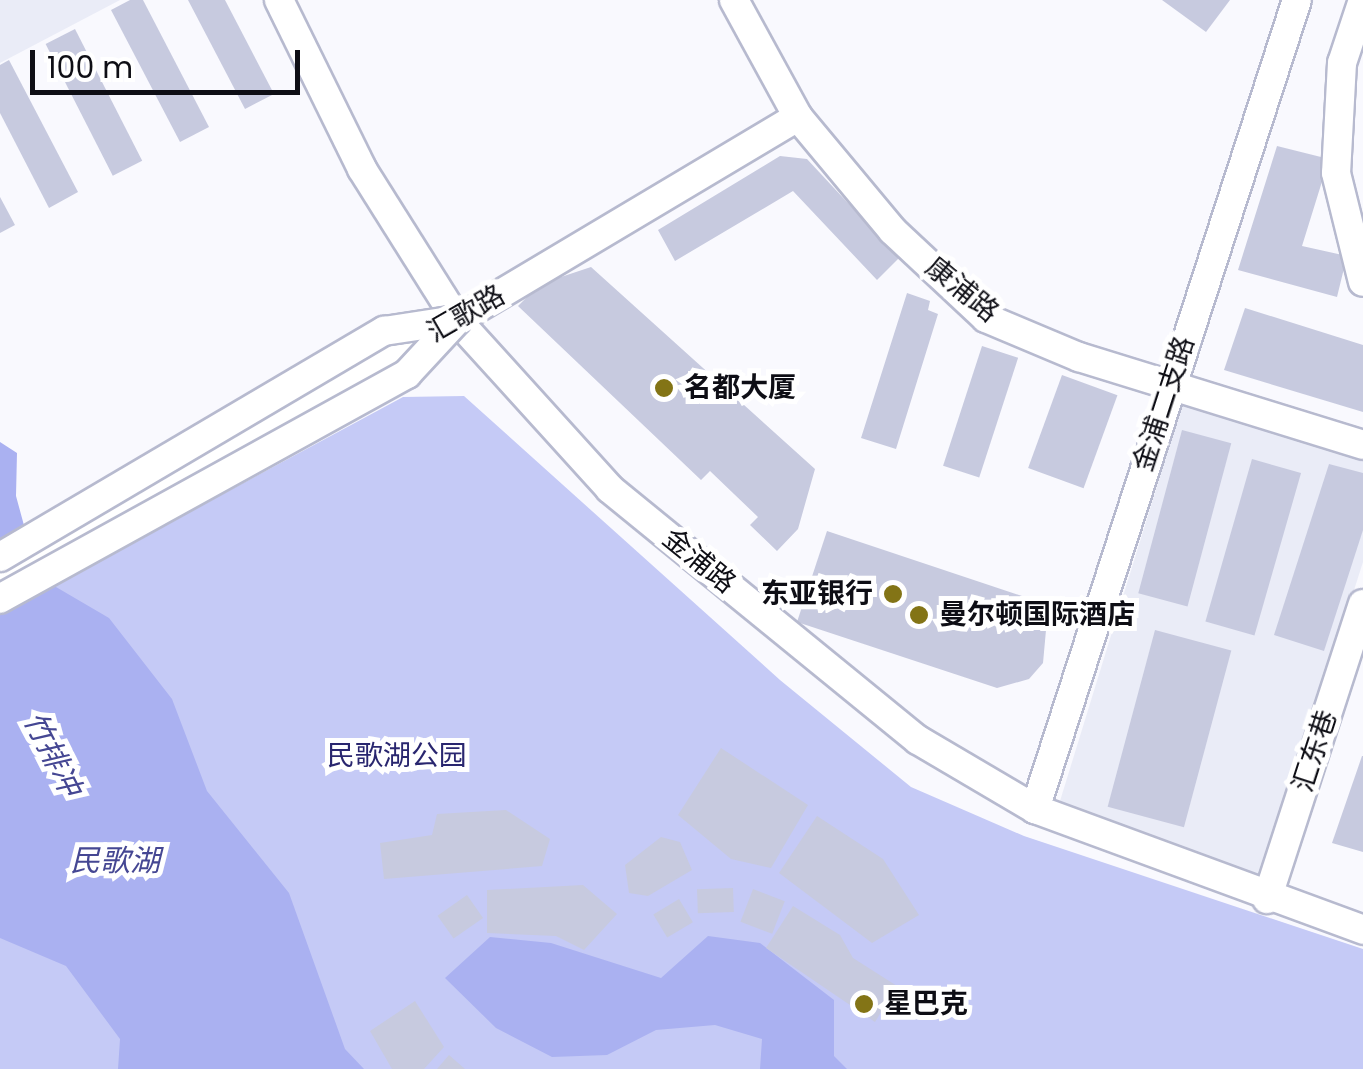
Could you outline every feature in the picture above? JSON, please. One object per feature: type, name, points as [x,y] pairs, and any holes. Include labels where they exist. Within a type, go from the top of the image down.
[{"type":"street","name":"金浦路","points":[[279,0],[362,169],[457,320],[610,489],[918,740],[1035,808],[1267,899],[1363,930]]},
{"type":"street","name":"康浦路","points":[[734,0],[798,118],[893,231],[986,318],[1079,357],[1363,445]]},
{"type":"street","name":"金浦二支路","points":[[1035,808],[1297,0]]},
{"type":"street","points":[[1363,0],[1342,64],[1336,173],[1363,282]]},
{"type":"street","name":"汇歌路","points":[[0,576],[457,320],[798,118]]},
{"type":"street","points":[[0,557],[384,330],[457,320]]},
{"type":"street","points":[[0,599],[407,374],[457,320]]},
{"type":"street","name":"汇东巷","points":[[1267,899],[1363,604]]},
{"type":"shaded area","points":[[0,0],[120,0],[0,63]]},
{"type":"shaded area","points":[[1182,405],[1363,460],[1363,562],[1262,877],[1060,801]]},
{"type":"green space","name":"民歌湖公园","points":[[464,396],[780,680],[911,787],[1024,836],[1363,949],[1363,1069],[0,1069],[0,614],[403,397]]},
{"type":"water","name":"民歌湖","points":[[0,442],[17,453],[16,496],[25,529],[56,587],[109,618],[172,699],[207,791],[289,893],[345,1049],[364,1069],[118,1069],[120,1039],[66,966],[0,938]]},
{"type":"water","points":[[708,936],[760,943],[834,1000],[834,1056],[847,1069],[760,1069],[762,1039],[715,1025],[656,1030],[607,1055],[552,1057],[496,1028],[445,978],[490,937],[551,943],[661,978]]},
{"type":"building","points":[[130,0],[143,0],[209,127],[180,142],[111,10]]},
{"type":"building","points":[[188,0],[225,0],[274,94],[245,109]]},
{"type":"building","points":[[1162,0],[1230,0],[1206,32]]},
{"type":"building","points":[[75,29],[142,161],[113,176],[46,44]]},
{"type":"building","points":[[9,60],[78,192],[49,208],[0,113],[0,65]]},
{"type":"building","points":[[1277,146],[1329,159],[1302,246],[1347,256],[1337,297],[1238,270]]},
{"type":"building","points":[[780,156],[807,159],[899,258],[877,280],[793,191],[675,261],[658,230]]},
{"type":"building","points":[[0,197],[15,225],[0,233]]},
{"type":"building","name":"名都大厦","points":[[591,267],[815,469],[798,529],[777,551],[750,525],[758,517],[710,471],[701,480],[518,306],[540,284]]},
{"type":"building","points":[[907,293],[930,301],[928,310],[938,314],[896,449],[861,438]]},
{"type":"building","points":[[1245,308],[1363,345],[1363,412],[1224,370]]},
{"type":"building","points":[[982,346],[1018,358],[979,478],[943,466]]},
{"type":"building","points":[[1062,375],[1117,395],[1084,488],[1028,468]]},
{"type":"building","points":[[1182,430],[1231,443],[1188,606],[1138,593]]},
{"type":"building","points":[[1252,459],[1301,473],[1254,636],[1205,621]]},
{"type":"building","points":[[1329,464],[1363,473],[1363,530],[1324,651],[1274,635]]},
{"type":"building","name":"曼尔顿国际酒店","points":[[827,531],[1022,596],[1046,630],[1043,663],[1029,679],[997,688],[797,622]]},
{"type":"building","points":[[1155,630],[1231,650],[1184,827],[1108,807]]},
{"type":"building","points":[[721,748],[808,805],[771,868],[731,859],[678,815]]},
{"type":"building","points":[[1363,756],[1363,852],[1332,843]]},
{"type":"building","points":[[506,810],[550,839],[542,866],[384,879],[380,843],[432,835],[437,814]]},
{"type":"building","points":[[817,816],[883,859],[919,915],[872,943],[779,873]]},
{"type":"building","points":[[661,837],[680,842],[692,870],[648,896],[629,893],[625,865]]},
{"type":"building","points":[[583,885],[617,914],[584,950],[556,936],[487,933],[487,890]]},
{"type":"building","points":[[733,888],[734,912],[698,913],[697,889]]},
{"type":"building","points":[[753,889],[785,901],[772,934],[740,922]]},
{"type":"building","points":[[467,895],[483,918],[454,939],[438,916]]},
{"type":"building","points":[[679,899],[693,922],[667,938],[653,914]]},
{"type":"building","points":[[793,906],[840,935],[853,958],[897,986],[875,1022],[766,948]]},
{"type":"building","points":[[415,1001],[444,1047],[424,1069],[392,1069],[370,1031]]},
{"type":"building","points":[[449,1055],[465,1069],[437,1069]]},
{"type":"place","name":"名都大厦","points":[[664,388]]},
{"type":"place","name":"东亚银行","points":[[893,594]]},
{"type":"place","name":"曼尔顿国际酒店","points":[[919,615]]},
{"type":"place","name":"星巴克","points":[[864,1004]]},
{"type":"water label","name":"竹排冲","points":[[52,754]]}]
